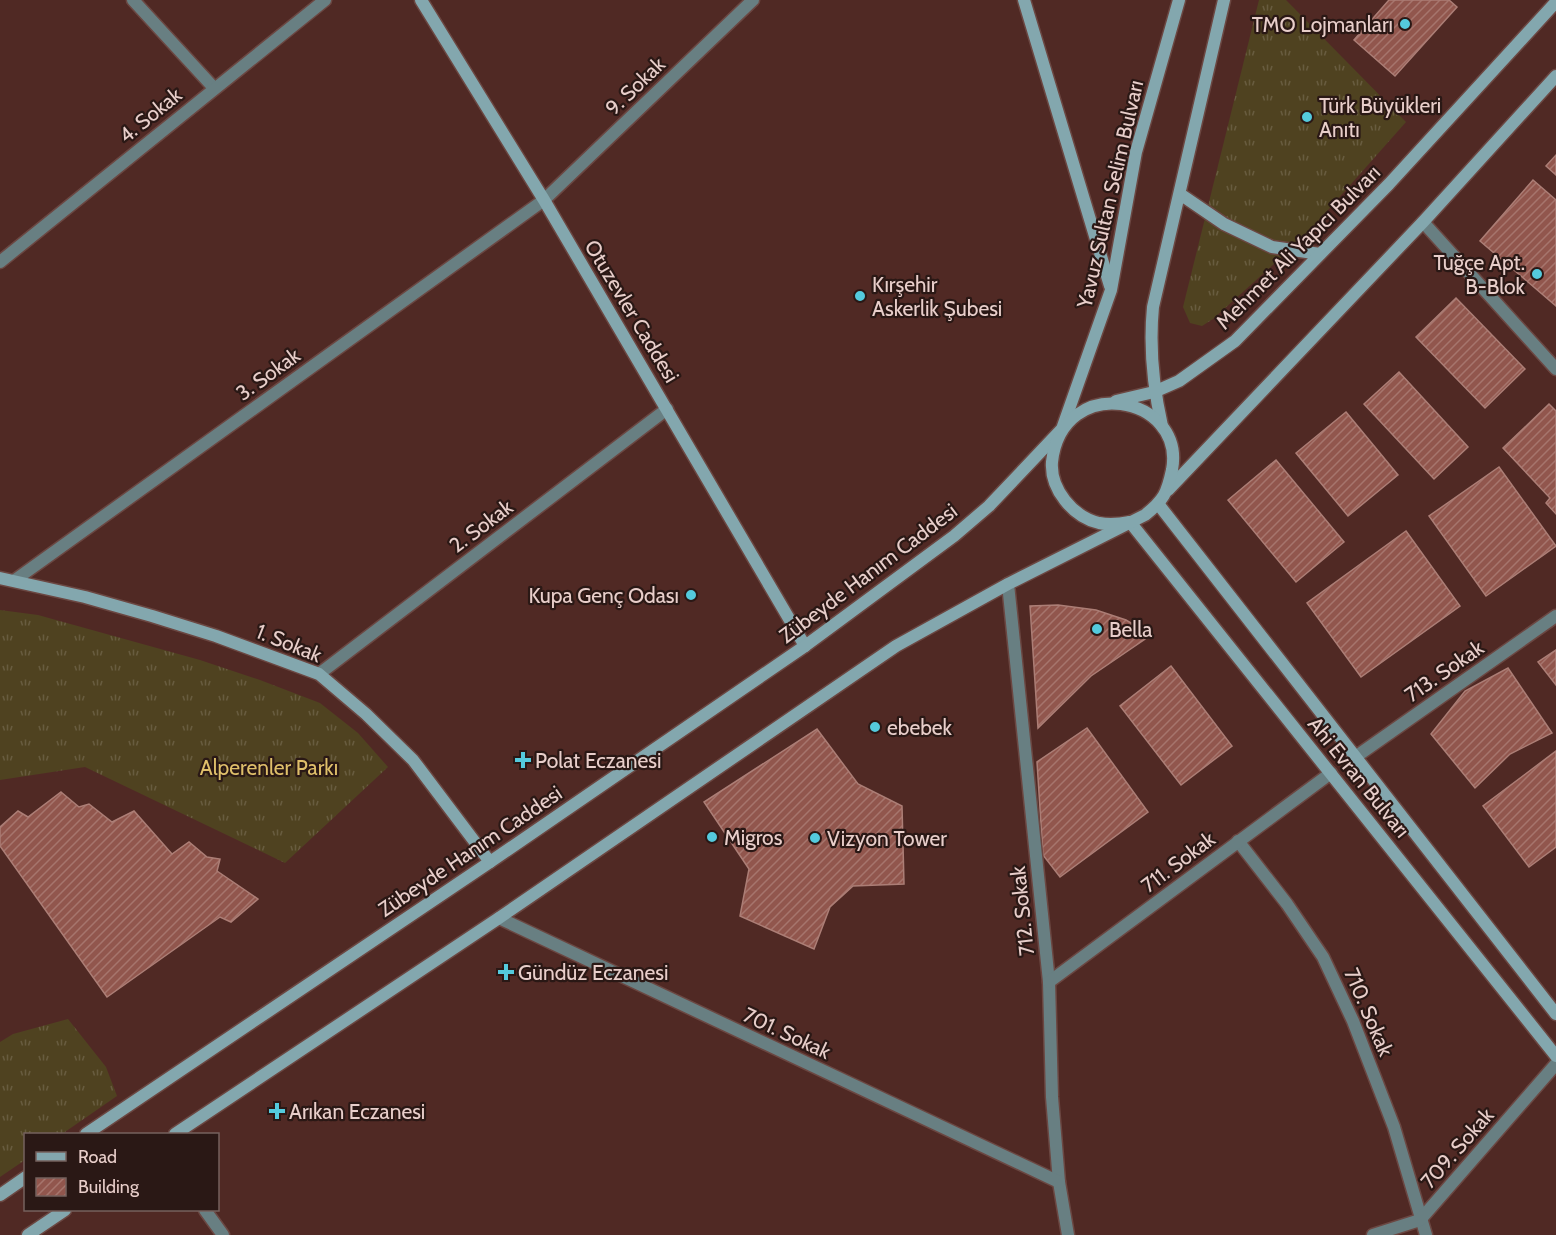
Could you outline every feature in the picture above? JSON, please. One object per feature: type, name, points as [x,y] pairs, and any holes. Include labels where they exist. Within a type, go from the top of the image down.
[{"type":"main road","name":"Otuzevler Caddesi","points":[[421,0],[544,200],[805,646]]},
{"type":"main road","points":[[1024,0],[1111,290]]},
{"type":"main road","name":"Yavuz Sultan Selim Bulvarı","points":[[1062,429],[1111,290],[1136,152],[1179,0]]},
{"type":"main road","points":[[1168,491],[1174,458],[1170,442],[1162,427],[1154,392],[1151,356],[1154,307],[1224,0]]},
{"type":"main road","name":"Mehmet Ali Yapıcı Bulvarı","points":[[1113,402],[1154,392],[1179,381],[1235,340],[1389,184],[1556,2]]},
{"type":"main road","points":[[176,1133],[498,918],[886,653],[1008,584],[1145,515],[1159,505],[1168,491],[1424,222],[1556,76]]},
{"type":"main road","points":[[1180,194],[1224,224],[1272,247],[1320,254]]},
{"type":"main road","points":[[1130,522],[1114,525],[1097,523],[1082,516],[1066,503],[1056,486],[1052,467],[1054,447],[1062,429],[1076,415],[1094,406],[1113,402],[1133,406],[1150,415],[1162,427]]},
{"type":"main road","name":"Zübeyde Hanım Caddesi","points":[[87,1133],[490,862],[805,646],[954,536],[989,506],[1062,429]]},
{"type":"main road","name":"Ahi Evran Bulvarı","points":[[1159,505],[1354,758],[1556,1014]]},
{"type":"main road","name":"Ahi Evran Bulvarı","points":[[1130,522],[1556,1056]]},
{"type":"main road","name":"1. Sokak","points":[[0,578],[85,597],[205,633],[319,674],[366,714],[413,760],[490,862]]},
{"type":"main road","points":[[0,1195],[24,1178]]},
{"type":"main road","points":[[28,1235],[62,1211]]},
{"type":"street","points":[[133,0],[214,88]]},
{"type":"street","name":"4. Sokak","points":[[0,262],[325,0]]},
{"type":"street","name":"9. Sokak","points":[[544,200],[753,0]]},
{"type":"street","name":"3. Sokak","points":[[15,580],[544,200]]},
{"type":"street","points":[[1424,222],[1556,369]]},
{"type":"street","name":"2. Sokak","points":[[319,674],[667,408]]},
{"type":"street","name":"712. Sokak","points":[[1008,584],[1050,982],[1052,1097],[1059,1182],[1068,1235]]},
{"type":"street","name":"713. Sokak","points":[[1354,758],[1556,616]]},
{"type":"street","name":"711. Sokak","points":[[1050,982],[1331,773]]},
{"type":"street","name":"710. Sokak","points":[[1238,842],[1287,904],[1323,957],[1353,1021],[1394,1127],[1426,1235]]},
{"type":"street","name":"701. Sokak","points":[[498,918],[1059,1182]]},
{"type":"street","name":"709. Sokak","points":[[1373,1235],[1420,1220],[1556,1064]]},
{"type":"street","points":[[206,1211],[223,1235]]},
{"type":"green space","points":[[1259,0],[1286,0],[1406,122],[1305,236],[1213,319],[1202,326],[1190,323],[1183,307]]},
{"type":"green space","name":"Alperenler Parkı","points":[[0,610],[38,615],[200,660],[320,703],[358,733],[388,767],[285,863],[85,767],[0,780]]},
{"type":"green space","points":[[68,1019],[106,1067],[117,1096],[63,1133],[24,1133],[24,1161],[0,1177],[0,1042],[13,1034]]},
{"type":"building","name":"TMO Lojmanları","points":[[1389,0],[1449,0],[1457,7],[1395,76],[1354,40]]},
{"type":"building","points":[[1556,155],[1556,175],[1546,166]]},
{"type":"building","name":"Tuğçe Apt. B-Blok","points":[[1533,180],[1556,200],[1556,306],[1480,241]]},
{"type":"building","points":[[1456,298],[1525,369],[1485,408],[1416,337]]},
{"type":"building","points":[[1399,372],[1468,447],[1434,479],[1364,404]]},
{"type":"building","points":[[1549,404],[1556,411],[1556,514],[1546,503],[1550,498],[1503,448]]},
{"type":"building","points":[[1346,412],[1398,475],[1348,516],[1296,453]]},
{"type":"building","points":[[1276,460],[1344,542],[1296,582],[1228,500]]},
{"type":"building","points":[[1499,467],[1556,546],[1486,596],[1429,516]]},
{"type":"building","points":[[1406,531],[1460,606],[1361,677],[1307,603]]},
{"type":"building","points":[[1058,605],[1096,610],[1126,620],[1151,635],[1091,676],[1038,728],[1030,606]]},
{"type":"building","points":[[1556,650],[1556,685],[1538,662]]},
{"type":"building","points":[[1171,666],[1232,746],[1181,785],[1120,706]]},
{"type":"building","points":[[1508,668],[1552,733],[1510,754],[1475,788],[1431,734],[1465,691]]},
{"type":"building","points":[[1087,728],[1148,812],[1060,877],[1043,855],[1037,762]]},
{"type":"building","name":"Vizyon Tower","points":[[817,729],[858,784],[902,806],[904,884],[853,886],[830,907],[814,949],[740,916],[749,869],[704,802]]},
{"type":"building","points":[[1556,751],[1556,847],[1529,867],[1483,806]]},
{"type":"building","points":[[61,792],[79,807],[89,804],[112,822],[134,811],[172,854],[189,842],[207,857],[220,859],[217,871],[258,899],[231,922],[220,917],[107,997],[0,846],[0,827],[18,811],[28,817]]},
{"type":"place","name":"TMO Lojmanları","points":[[1405,24]]},
{"type":"place","name":"Türk Büyükleri Anıtı","points":[[1307,117]]},
{"type":"place","name":"Tuğçe Apt. B-Blok","points":[[1537,274]]},
{"type":"place","name":"Kırşehir Askerlik Şubesi","points":[[860,296]]},
{"type":"place","name":"Kupa Genç Odası","points":[[691,595]]},
{"type":"place","name":"Bella","points":[[1097,629]]},
{"type":"place","name":"ebebek","points":[[875,727]]},
{"type":"place","name":"Polat Eczanesi","points":[[523,760]]},
{"type":"place","name":"Migros","points":[[712,837]]},
{"type":"place","name":"Vizyon Tower","points":[[815,838]]},
{"type":"place","name":"Gündüz Eczanesi","points":[[506,972]]},
{"type":"place","name":"Arıkan Eczanesi","points":[[277,1111]]}]
